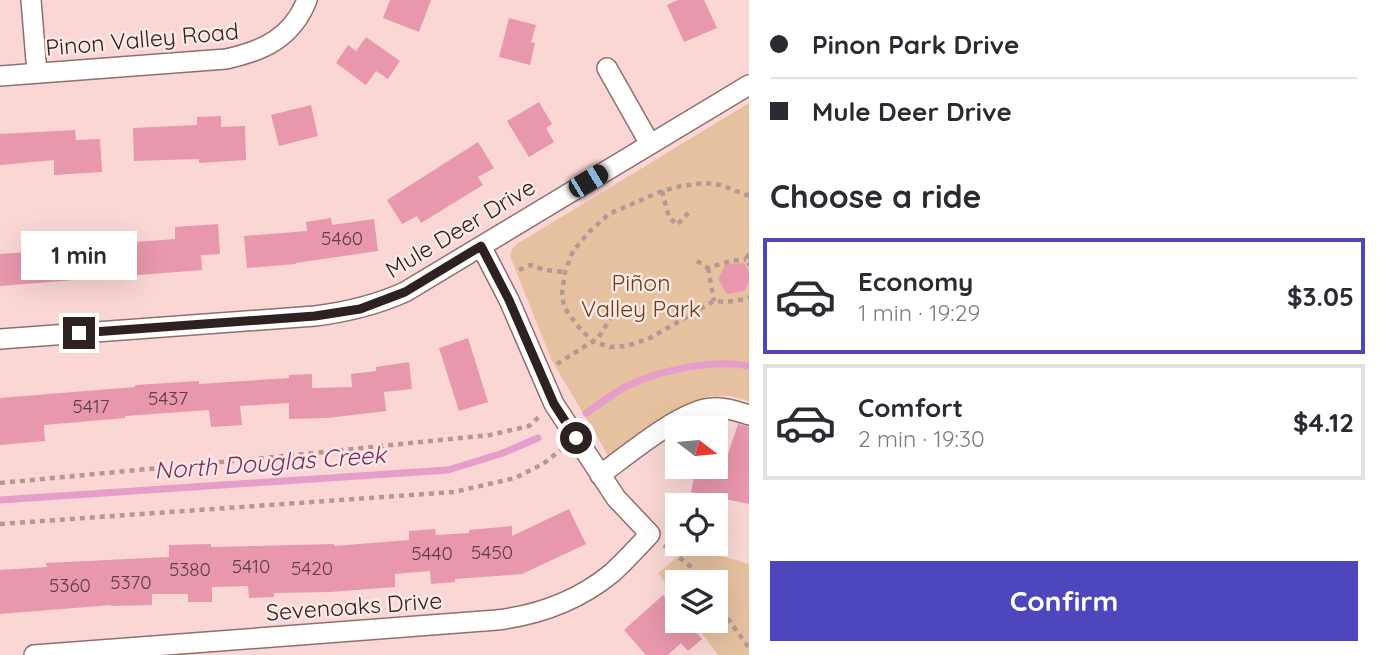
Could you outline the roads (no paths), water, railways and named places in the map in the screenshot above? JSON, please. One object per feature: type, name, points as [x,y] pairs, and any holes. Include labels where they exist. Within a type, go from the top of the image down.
[{"type":"street","points":[[31,0],[37,73]]},
{"type":"street","name":"Pinon Valley Road","points":[[0,76],[226,60],[249,54],[273,43],[291,26],[307,0]]},
{"type":"street","points":[[607,68],[650,144]]},
{"type":"street","name":"Mule Deer Drive","points":[[0,339],[287,318],[360,309],[405,292],[749,85]]},
{"type":"street","points":[[481,246],[509,300],[554,404],[600,475],[687,414],[709,408],[730,409],[749,415]]},
{"type":"street","name":"Sevenoaks Drive","points":[[34,655],[521,617],[543,610],[593,586],[613,572],[650,534],[616,498],[600,475]]},
{"type":"waterway","name":"North Douglas Creek","points":[[586,413],[622,389],[655,375],[703,365],[749,366]]},
{"type":"waterway","name":"North Douglas Creek","points":[[0,500],[448,470],[503,453],[538,438]]},
{"type":"park label","name":"Piñon Valley Park","points":[[641,295]]}]
